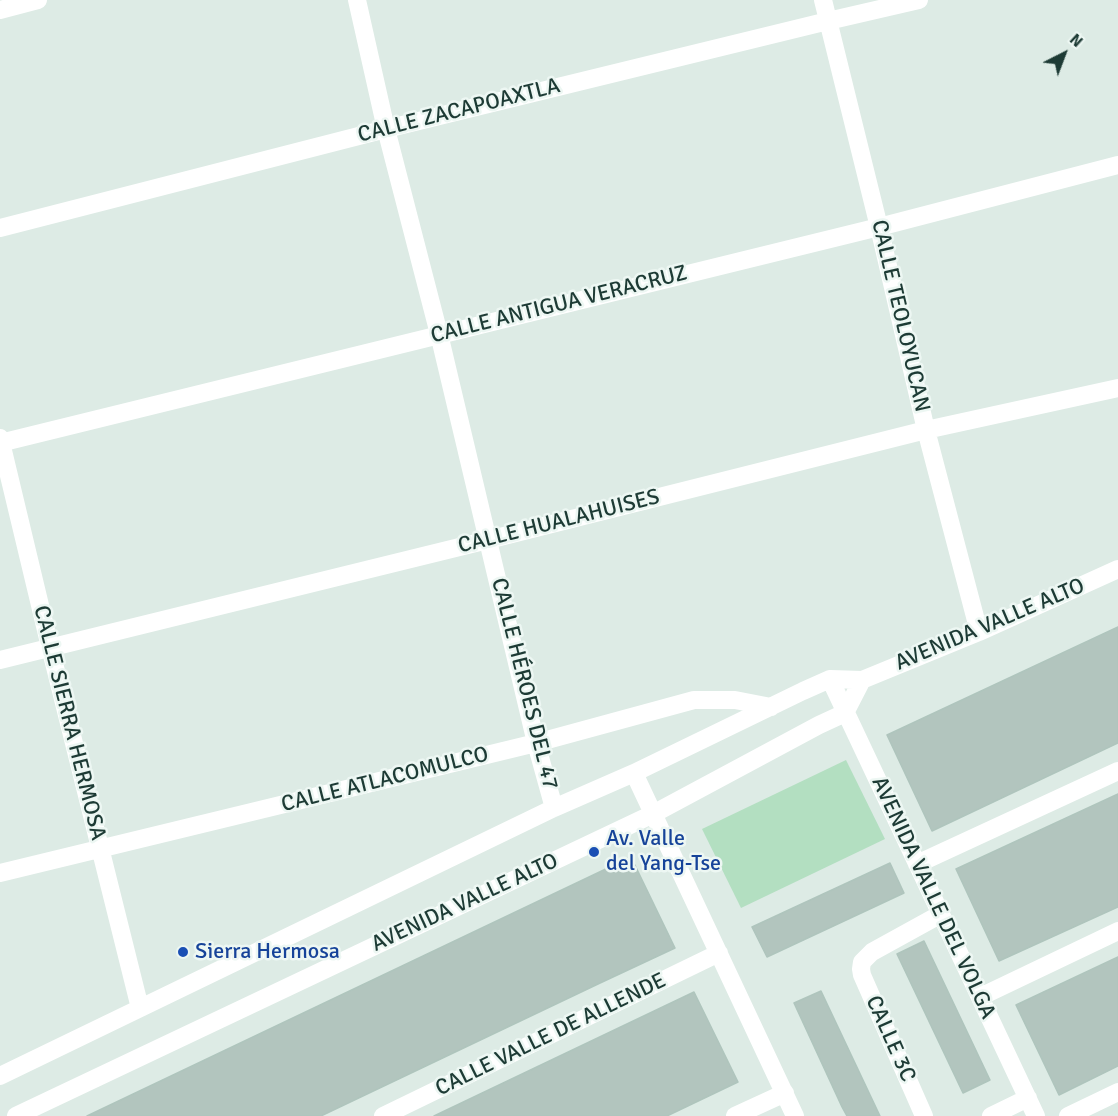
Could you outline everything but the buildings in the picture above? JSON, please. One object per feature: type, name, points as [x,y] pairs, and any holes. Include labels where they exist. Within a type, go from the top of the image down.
[{"type":"street","points":[[0,10],[38,0]]},
{"type":"street","name":"CALLE HÉROES DEL 47","points":[[357,0],[386,129],[439,334],[536,743],[554,808]]},
{"type":"street","name":"CALLE TEOLOYUCAN","points":[[823,0],[926,430],[979,632]]},
{"type":"street","name":"CALLE ZACAPOAXTLA","points":[[0,228],[386,129],[919,0]]},
{"type":"street","name":"CALLE ANTIGUA VERACRUZ","points":[[0,441],[879,227],[1118,165]]},
{"type":"street","name":"CALLE HUALAHUISES","points":[[0,660],[926,430],[1118,388]]},
{"type":"street","name":"CALLE SIERRA HERMOSA","points":[[0,441],[140,1008]]},
{"type":"street","name":"AVENIDA VALLE ALTO","points":[[0,1076],[554,808],[634,773],[830,680],[862,680],[979,632],[1118,569]]},
{"type":"street","name":"AVENIDA VALLE DEL VOLGA","points":[[830,680],[1036,1116]]},
{"type":"street","points":[[846,713],[862,680]]},
{"type":"street","name":"CALLE ATLACOMULCO","points":[[0,873],[536,743],[694,700],[735,700],[771,707]]},
{"type":"street","name":"AVENIDA VALLE ALTO","points":[[16,1116],[653,814],[819,725],[846,713]]},
{"type":"street","points":[[917,864],[1118,771]]},
{"type":"street","points":[[634,773],[795,1116]]},
{"type":"street","name":"CALLE 3C","points":[[924,1116],[862,975],[862,962],[872,952],[941,914]]},
{"type":"street","points":[[980,997],[1118,932]]},
{"type":"street","name":"CALLE VALLE DE ALLENDE","points":[[383,1116],[719,954]]},
{"type":"street","points":[[1068,1116],[1118,1092]]},
{"type":"street","points":[[735,1116],[785,1093]]},
{"type":"street","points":[[991,1116],[1028,1098]]},
{"type":"green space","points":[[846,760],[885,839],[741,908],[702,829]]},
{"type":"place","name":"Av. Valle del Yang-Tse","points":[[594,852]]},
{"type":"place","name":"Sierra Hermosa","points":[[183,952]]}]
